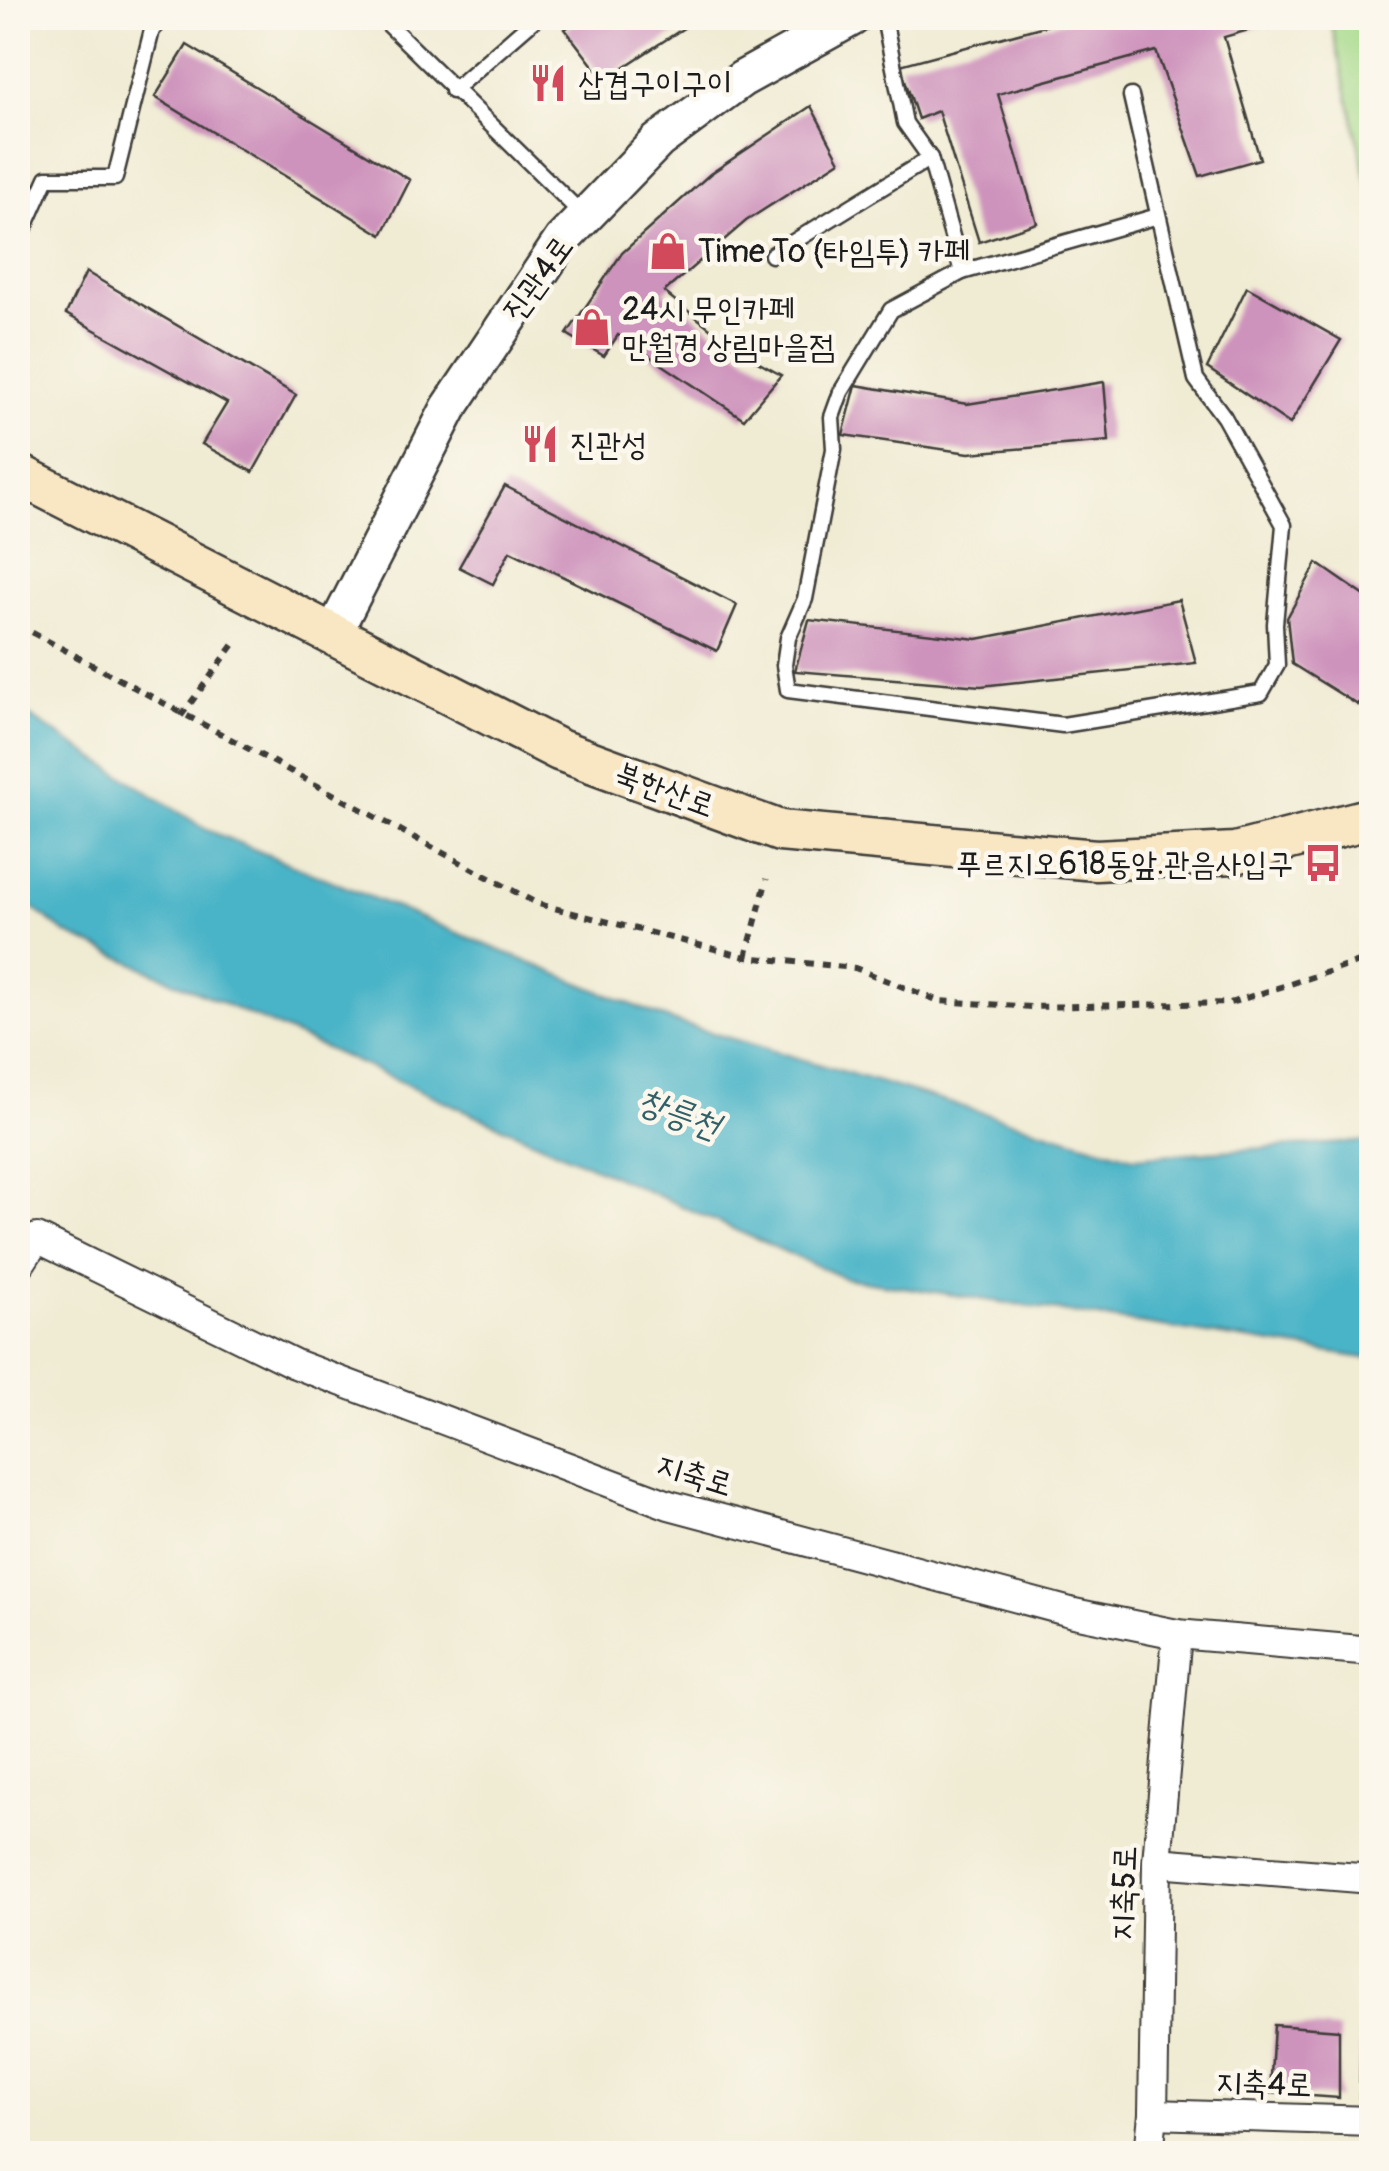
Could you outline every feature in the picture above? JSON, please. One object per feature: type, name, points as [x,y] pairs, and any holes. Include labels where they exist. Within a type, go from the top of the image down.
[{"type":"main road","name":"북한산로","points":[[18,474],[560,750],[780,831],[1096,860],[1234,853],[1372,818]]},
{"type":"street","name":"진관4로","points":[[332,636],[449,408],[516,304],[584,217],[658,141],[742,79],[852,18]]},
{"type":"street","name":"지축로","points":[[18,1267],[38,1238],[294,1364],[668,1506],[1074,1613],[1176,1634],[1372,1650]]},
{"type":"street","name":"지축5로","points":[[1149,2154],[1154,2114],[1157,1862],[1176,1634]]},
{"type":"street","points":[[1157,1862],[1372,1879]]},
{"type":"street","name":"지축4로","points":[[1154,2114],[1372,2122]]},
{"type":"lane","points":[[18,243],[47,178],[115,178],[152,30],[164,18]]},
{"type":"lane","points":[[382,18],[584,217]]},
{"type":"lane","points":[[452,91],[536,18]]},
{"type":"lane","points":[[884,18],[905,122],[930,158],[962,272]]},
{"type":"lane","points":[[1132,96],[1196,378],[1224,417],[1284,525],[1275,624],[1277,665],[1261,694],[1063,726],[788,690],[784,666],[788,638],[804,600],[834,449],[832,417],[841,392],[891,310],[962,272],[1158,216]]},
{"type":"lane","points":[[772,255],[930,158]]},
{"type":"path","points":[[18,626],[538,904],[746,957],[855,968],[939,1002],[1032,1007],[1230,1003],[1372,958]]},
{"type":"path","points":[[181,716],[236,642]]},
{"type":"path","points":[[746,957],[766,880]]},
{"type":"green space","points":[[1330,18],[1371,18],[1371,198]]},
{"type":"water","name":"창릉천","points":[[18,709],[207,830],[672,1021],[1133,1157],[1371,1141],[1371,1359],[844,1278],[67,934],[18,897]]},
{"type":"building","points":[[581,18],[699,18],[604,80],[565,29]]},
{"type":"building","points":[[1074,18],[1265,18],[1266,25],[1224,37],[1260,159],[1200,176],[1156,51],[998,94],[1037,223],[979,242],[938,111],[918,119],[900,65]]},
{"type":"building","points":[[187,45],[410,180],[382,235],[155,97]]},
{"type":"building","points":[[811,106],[840,161],[746,221],[664,292],[743,354],[781,375],[744,419],[618,335],[604,356],[567,334],[622,253],[710,174]]},
{"type":"building","points":[[86,272],[296,395],[253,472],[202,444],[227,403],[66,314]]},
{"type":"building","points":[[1247,287],[1341,340],[1290,424],[1207,368]]},
{"type":"building","points":[[1104,382],[1109,441],[969,453],[843,435],[856,385],[967,404]]},
{"type":"building","points":[[505,486],[737,605],[717,651],[510,551],[493,584],[459,567]]},
{"type":"building","points":[[1317,563],[1372,601],[1372,682],[1358,705],[1292,664],[1287,618]]},
{"type":"building","points":[[1179,600],[1196,663],[981,686],[795,671],[809,620],[977,639]]},
{"type":"building","points":[[1274,2025],[1339,2030],[1339,2098],[1270,2093]]},
{"type":"building","points":[[1361,2025],[1372,2025],[1372,2099],[1359,2098]]},
{"type":"place","name":"삽겹구이구이","points":[[548,83]]},
{"type":"place","name":"Time To (타임투) 카페","points":[[668,251]]},
{"type":"place","name":"24시 무인카페 만월경 상림마을점","points":[[592,327]]},
{"type":"place","name":"진관성","points":[[540,444]]},
{"type":"place","name":"푸르지오618동앞.관음사입구","points":[[1323,863]]}]
